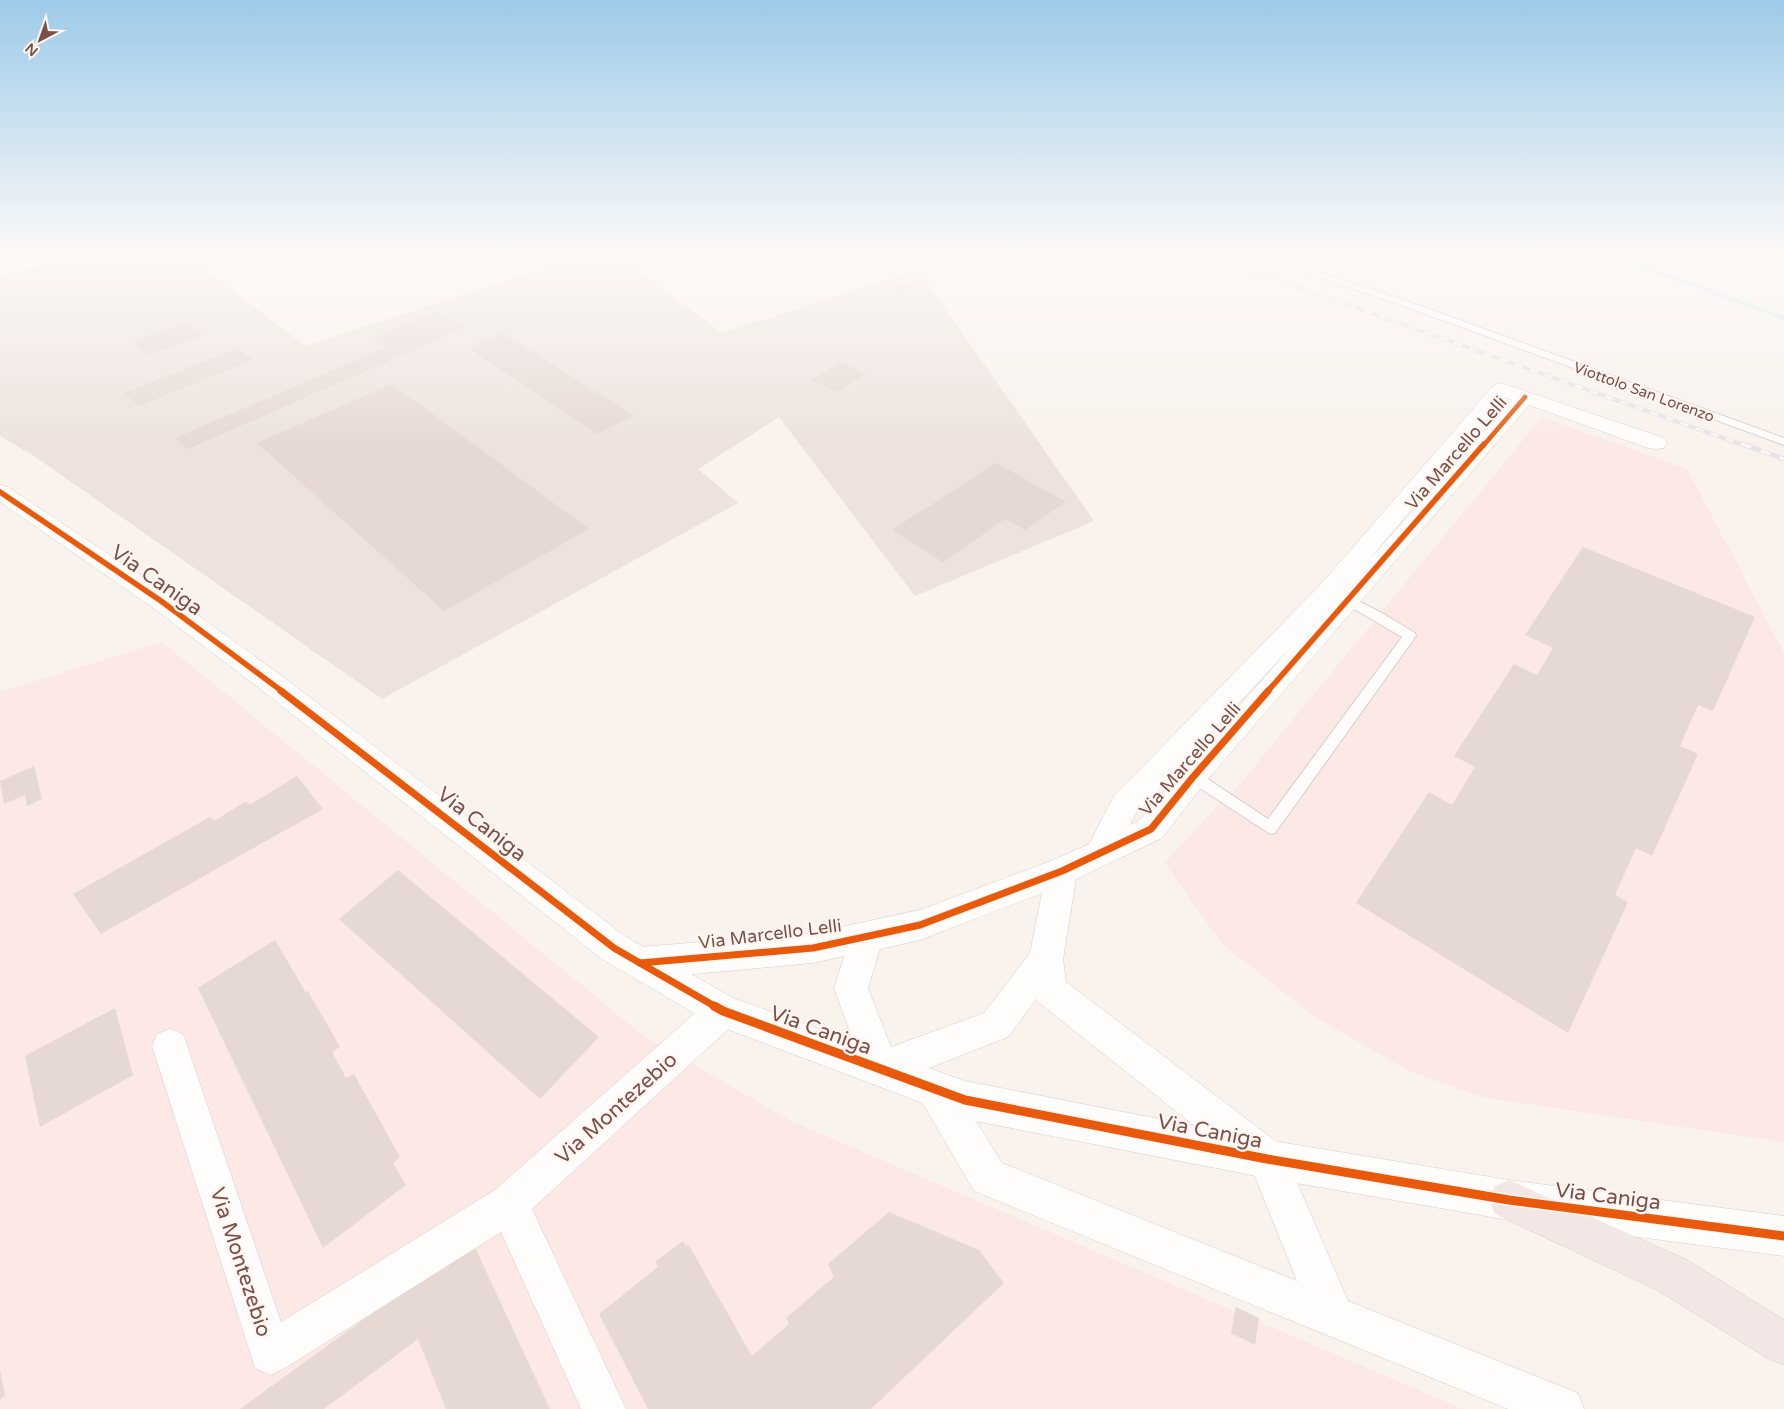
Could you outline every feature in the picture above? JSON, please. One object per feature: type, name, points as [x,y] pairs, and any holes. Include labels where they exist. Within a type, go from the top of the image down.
[{"type":"highway","points":[[1509,1200],[1672,1275],[1784,1344]]},
{"type":"street","name":"Via Marcello Lelli","points":[[640,963],[813,948],[920,925],[1062,871],[1151,829],[1339,595],[1501,389],[1525,398],[1339,595],[1168,760],[1125,805],[1101,852]]},
{"type":"street","points":[[1525,398],[1656,443]]},
{"type":"street","name":"Via Caniga","points":[[0,493],[161,602],[355,746],[614,948],[723,1011],[965,1100],[1267,1159],[1509,1200],[1784,1236]]},
{"type":"street","points":[[1062,871],[1046,959],[1050,991],[1267,1159],[1333,1316]]},
{"type":"street","name":"Via Marcello Lelli","points":[[867,937],[851,988],[881,1069]]},
{"type":"street","points":[[881,1069],[996,1026],[1046,959]]},
{"type":"street","name":"Via Montezebio","points":[[170,1046],[270,1353],[510,1204],[723,1011]]},
{"type":"street","points":[[935,1089],[988,1177],[1562,1409]]},
{"type":"street","points":[[510,1204],[604,1409]]},
{"type":"lane","name":"Viottolo San Lorenzo","points":[[1444,318],[1784,442]]},
{"type":"lane","points":[[1168,760],[1270,828],[1410,636],[1339,595]]},
{"type":"shaded area","points":[[0,318],[268,318],[305,346],[392,318],[701,318],[722,333],[769,318],[951,318],[1094,521],[915,596],[779,417],[698,469],[738,503],[382,699],[34,456],[0,436]]},
{"type":"shaded area","points":[[1542,417],[1687,469],[1784,653],[1784,1142],[1482,1097],[1409,1071],[1317,1018],[1222,944],[1165,863],[1224,799],[1235,790]]},
{"type":"shaded area","points":[[162,642],[644,1036],[791,1121],[1463,1409],[0,1409],[0,692]]},
{"type":"building","points":[[423,318],[447,318],[464,328],[188,449],[175,438],[387,347],[373,338]]},
{"type":"building","points":[[188,322],[204,335],[148,356],[132,342]]},
{"type":"building","points":[[503,333],[634,416],[597,434],[468,348]]},
{"type":"building","points":[[238,348],[253,360],[139,406],[124,393]]},
{"type":"building","points":[[841,362],[866,374],[837,392],[811,380]]},
{"type":"building","points":[[392,384],[589,529],[444,611],[257,443]]},
{"type":"building","points":[[996,463],[1066,502],[1025,530],[1005,519],[943,562],[892,530]]},
{"type":"building","points":[[1583,547],[1755,617],[1713,711],[1698,705],[1680,746],[1698,754],[1652,856],[1636,848],[1615,895],[1628,902],[1568,1033],[1356,903],[1429,792],[1452,805],[1475,767],[1454,756],[1514,664],[1537,675],[1553,648],[1525,635]]},
{"type":"building","points":[[34,766],[42,799],[27,806],[25,795],[4,804],[0,781]]},
{"type":"building","points":[[297,776],[323,809],[101,934],[73,894],[210,817],[214,821],[245,802],[251,804]]},
{"type":"building","points":[[398,870],[599,1037],[540,1099],[339,919]]},
{"type":"building","points":[[275,940],[306,993],[308,991],[340,1047],[332,1052],[346,1078],[354,1074],[400,1157],[393,1163],[406,1185],[323,1248],[198,988]]},
{"type":"building","points":[[115,1008],[133,1075],[40,1127],[25,1056]]},
{"type":"building","points":[[889,1212],[979,1250],[1004,1283],[871,1409],[648,1409],[599,1314],[658,1267],[655,1262],[683,1241],[686,1246],[688,1244],[752,1356],[789,1324],[786,1318],[834,1277],[828,1264]]},
{"type":"building","points":[[472,1241],[550,1409],[446,1409],[418,1339],[324,1409],[240,1409]]},
{"type":"building","points":[[1236,1307],[1259,1318],[1255,1345],[1231,1333]]},
{"type":"building","points":[[0,1369],[5,1396],[0,1399]]},
{"type":"railway","points":[[1384,318],[1746,446]]},
{"type":"railway","points":[[1742,444],[1784,459]]},
{"type":"cycle path","points":[[640,963],[813,948],[920,925],[1062,871],[1151,829],[1193,777],[1525,397]]},
{"type":"cycle path","points":[[0,492],[161,601],[269,681],[614,948],[723,1011],[965,1100],[1267,1159],[1509,1200],[1784,1236]]}]
